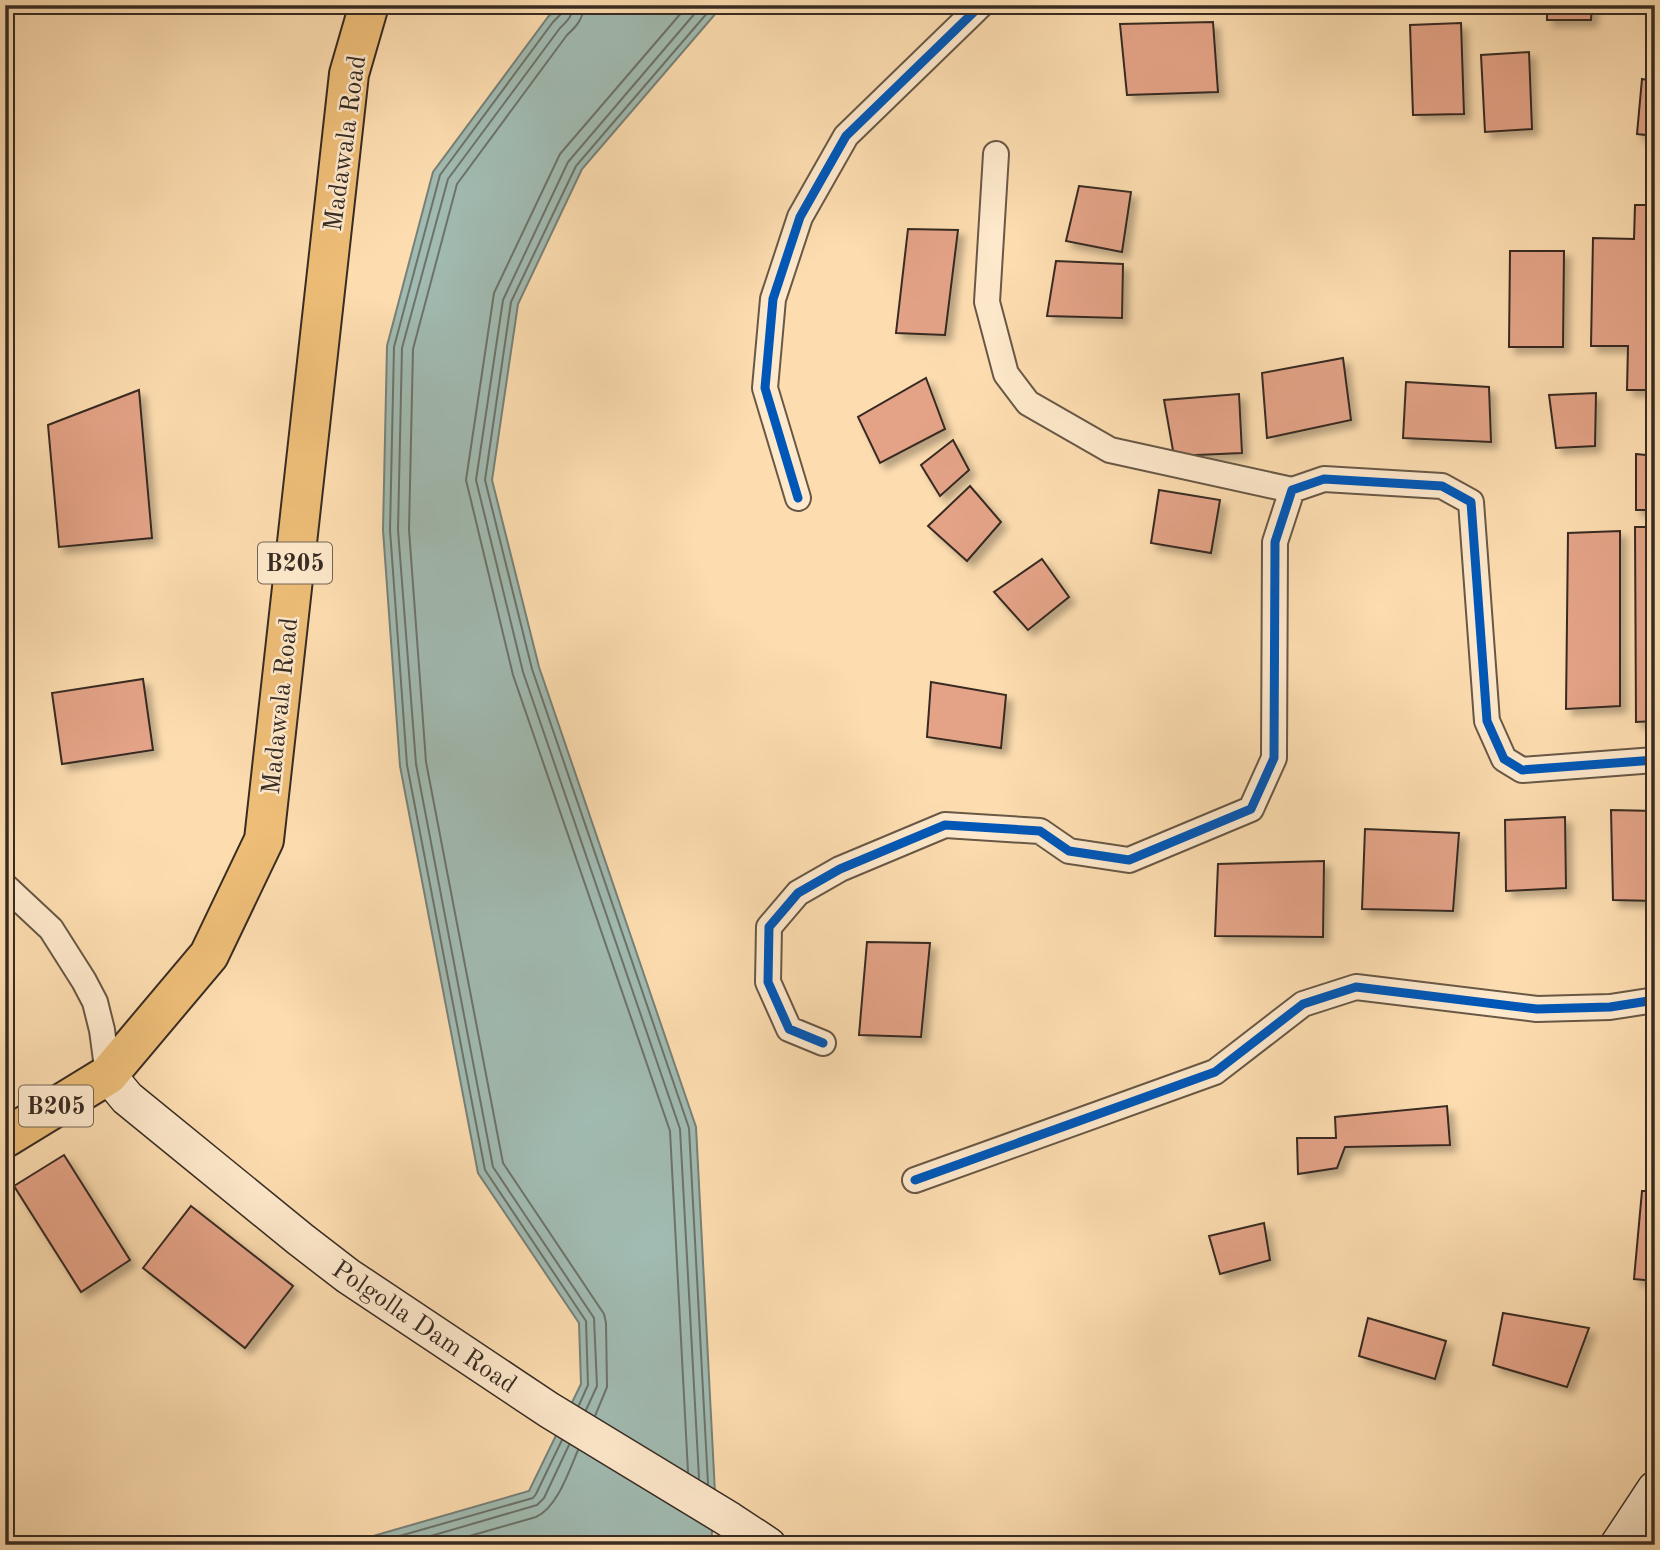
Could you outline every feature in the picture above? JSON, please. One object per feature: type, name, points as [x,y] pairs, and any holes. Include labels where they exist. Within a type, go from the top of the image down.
[{"type":"main road","name":"Madawala Road","points":[[5,1138],[108,1075],[209,955],[264,839],[349,74],[369,5]]},
{"type":"main road","name":"Polgolla Dam Road","points":[[108,1075],[127,1098],[348,1276],[550,1410],[768,1545]]},
{"type":"main road","points":[[1618,1545],[1655,1489]]},
{"type":"street","points":[[798,498],[765,388],[773,299],[800,217],[846,136],[981,5]]},
{"type":"street","points":[[996,154],[987,302],[1006,374],[1028,403],[1110,450],[1292,490],[1324,479],[1442,486],[1471,502],[1487,721],[1504,759],[1522,770],[1655,760]]},
{"type":"street","points":[[823,1044],[789,1029],[768,982],[769,927],[799,893],[841,869],[945,825],[1040,831],[1069,851],[1129,860],[1251,809],[1273,758],[1275,542],[1292,490]]},
{"type":"street","points":[[5,886],[51,929],[85,981],[95,1002],[102,1030],[108,1075]]},
{"type":"street","points":[[915,1181],[1215,1072],[1303,1004],[1356,987],[1537,1009],[1610,1007],[1655,1000]]},
{"type":"water","points":[[560,5],[723,5],[582,169],[518,304],[492,480],[539,667],[696,1127],[715,1493],[711,1545],[342,1545],[529,1491],[581,1384],[579,1323],[478,1173],[400,766],[383,530],[387,346],[433,172],[548,17]]},
{"type":"building","points":[[1547,5],[1592,5],[1591,20],[1547,20]]},
{"type":"building","points":[[1213,22],[1218,92],[1127,95],[1120,24]]},
{"type":"building","points":[[1461,23],[1464,114],[1413,115],[1410,25]]},
{"type":"building","points":[[1529,52],[1532,129],[1485,132],[1481,55]]},
{"type":"building","points":[[1642,79],[1655,81],[1655,136],[1637,134]]},
{"type":"building","points":[[1079,186],[1131,192],[1122,252],[1066,241]]},
{"type":"building","points":[[1635,205],[1655,205],[1655,390],[1627,390],[1628,346],[1591,346],[1593,238],[1634,239]]},
{"type":"building","points":[[908,229],[958,230],[945,335],[896,333]]},
{"type":"building","points":[[1510,251],[1564,251],[1563,347],[1509,347]]},
{"type":"building","points":[[1056,261],[1123,264],[1122,318],[1047,316]]},
{"type":"building","points":[[1343,358],[1351,420],[1267,438],[1262,373]]},
{"type":"building","points":[[926,378],[945,429],[880,463],[858,417]]},
{"type":"building","points":[[1406,382],[1489,387],[1491,442],[1403,438]]},
{"type":"building","points":[[139,390],[152,538],[59,547],[48,425]]},
{"type":"building","points":[[1596,393],[1595,446],[1556,448],[1549,395]]},
{"type":"building","points":[[1239,394],[1242,453],[1174,456],[1164,400]]},
{"type":"building","points":[[953,440],[969,470],[940,496],[921,465]]},
{"type":"building","points":[[1636,454],[1655,456],[1655,510],[1636,510]]},
{"type":"building","points":[[970,486],[1001,522],[967,561],[928,526]]},
{"type":"building","points":[[1159,490],[1220,500],[1211,553],[1151,543]]},
{"type":"building","points":[[1635,527],[1655,527],[1655,721],[1636,722]]},
{"type":"building","points":[[1620,531],[1620,706],[1566,709],[1568,533]]},
{"type":"building","points":[[1042,559],[1069,597],[1028,630],[994,592]]},
{"type":"building","points":[[143,679],[153,750],[62,764],[52,693]]},
{"type":"building","points":[[931,682],[1006,695],[1001,748],[927,737]]},
{"type":"building","points":[[1611,810],[1655,811],[1655,901],[1613,900]]},
{"type":"building","points":[[1565,817],[1566,888],[1506,891],[1505,820]]},
{"type":"building","points":[[1365,829],[1459,833],[1453,911],[1362,909]]},
{"type":"building","points":[[1324,861],[1323,937],[1215,936],[1218,864]]},
{"type":"building","points":[[867,942],[930,943],[921,1037],[859,1035]]},
{"type":"building","points":[[1447,1106],[1450,1145],[1345,1147],[1337,1168],[1298,1174],[1297,1138],[1336,1138],[1335,1117]]},
{"type":"building","points":[[64,1155],[130,1260],[81,1292],[14,1186]]},
{"type":"building","points":[[1642,1191],[1655,1191],[1655,1281],[1634,1279]]},
{"type":"building","points":[[191,1206],[293,1286],[245,1348],[143,1268]]},
{"type":"building","points":[[1264,1223],[1270,1260],[1220,1274],[1209,1236]]},
{"type":"building","points":[[1503,1313],[1589,1328],[1567,1387],[1493,1365]]},
{"type":"building","points":[[1368,1318],[1446,1341],[1435,1379],[1359,1356]]},
{"type":"cycle path","points":[[798,498],[765,388],[773,299],[800,217],[846,136],[981,5]]},
{"type":"cycle path","points":[[823,1043],[789,1029],[768,982],[769,927],[798,893],[840,869],[945,825],[1040,831],[1069,851],[1129,860],[1251,809],[1274,758],[1275,542],[1292,490],[1324,479],[1442,486],[1471,502],[1487,721],[1504,759],[1522,770],[1655,760]]},
{"type":"cycle path","points":[[915,1180],[1215,1072],[1303,1004],[1356,987],[1537,1009],[1610,1007],[1655,1000]]}]
